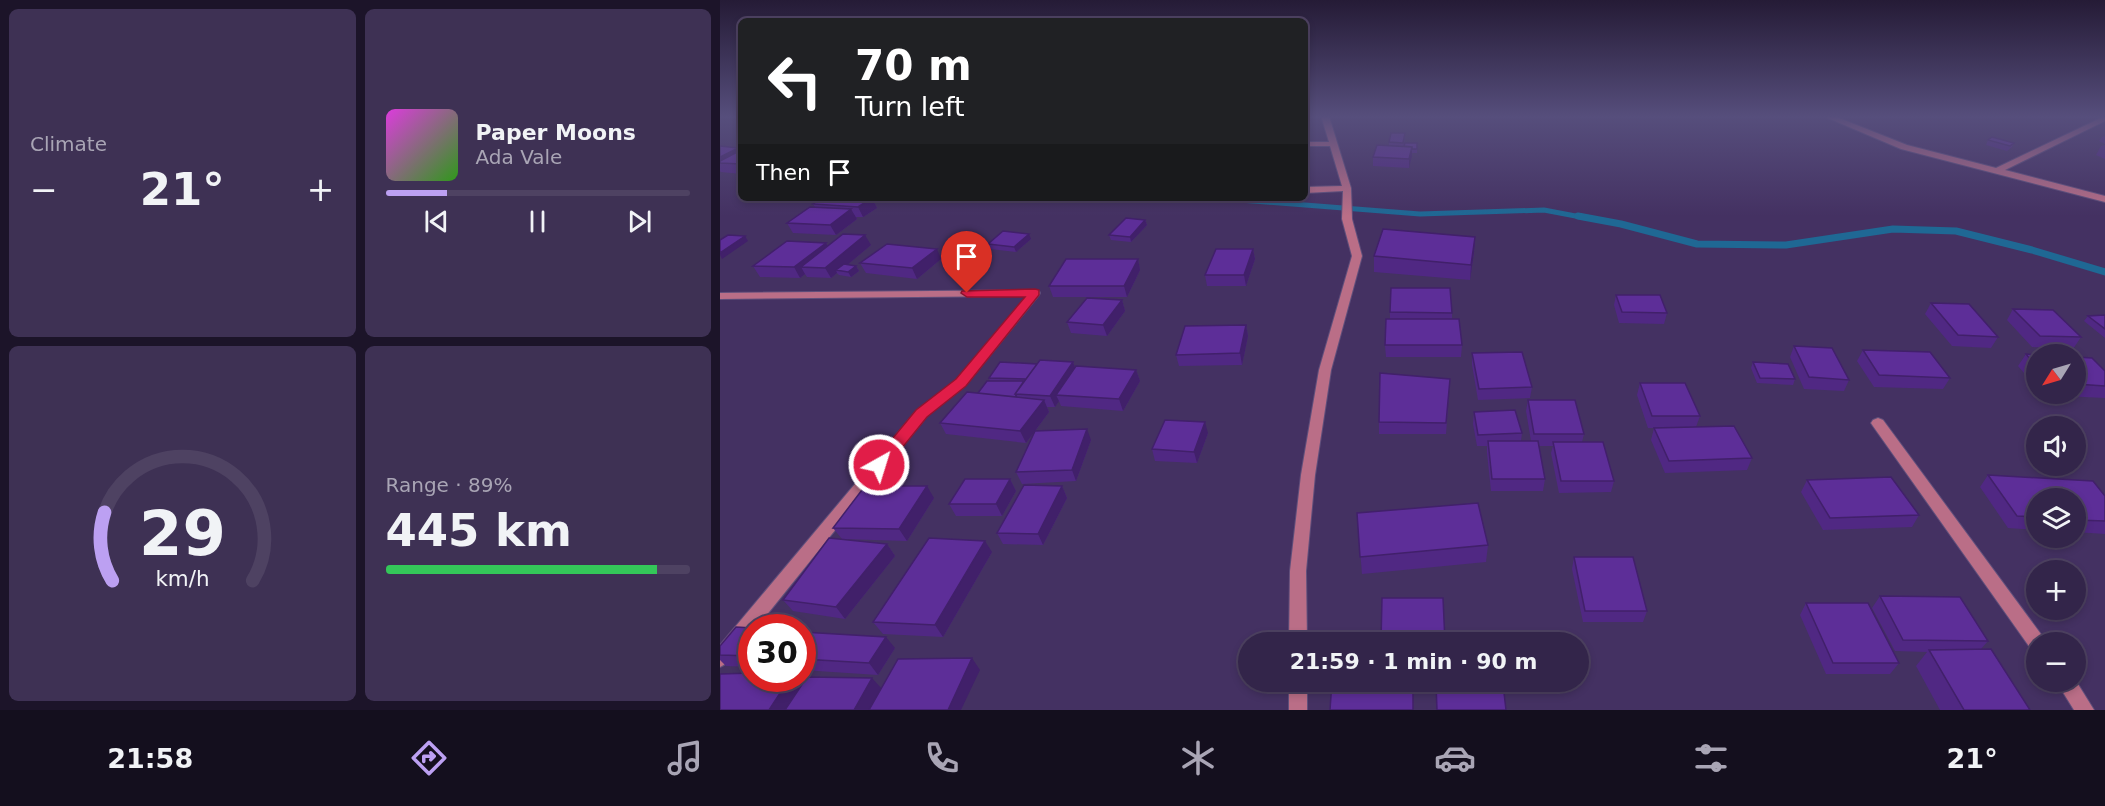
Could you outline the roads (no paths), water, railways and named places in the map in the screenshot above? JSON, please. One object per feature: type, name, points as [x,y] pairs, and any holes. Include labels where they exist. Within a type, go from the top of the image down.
[{"type":"street","points":[[1298,632],[1298,572],[1308,475],[1325,370],[1357,256],[1347,219],[1347,188],[1335,149]]},
{"type":"street","points":[[1911,149],[1966,165],[1999,170],[2105,200]]},
{"type":"street","points":[[1999,170],[2042,149]]},
{"type":"street","points":[[1308,190],[1347,188]]},
{"type":"street","points":[[720,296],[1035,293],[961,383],[922,413],[720,659]]},
{"type":"street","points":[[1878,423],[2029,632]]},
{"type":"street","points":[[1298,692],[1298,710]]},
{"type":"street","points":[[2073,692],[2085,710]]},
{"type":"waterway","points":[[1253,201],[1420,214],[1544,210],[1586,218]]},
{"type":"waterway","points":[[1578,216],[1621,224],[1697,244],[1786,245],[1893,229],[1956,231],[2032,250],[2105,272]]}]
